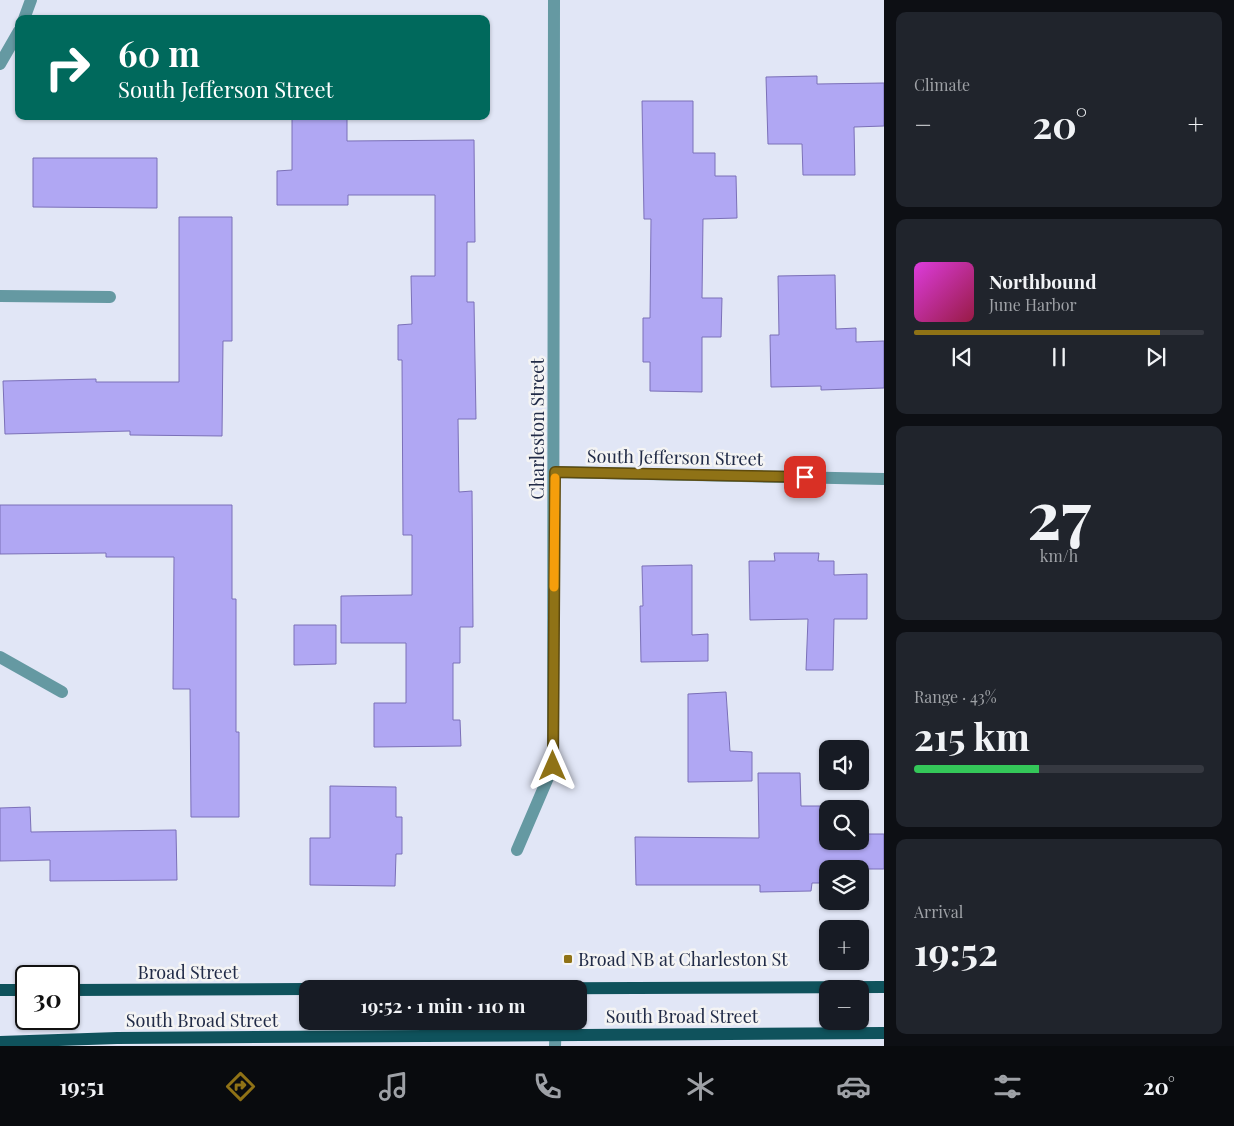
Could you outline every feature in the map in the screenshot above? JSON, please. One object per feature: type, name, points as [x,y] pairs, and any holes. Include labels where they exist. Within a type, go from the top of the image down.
[{"type":"main road","points":[[587,988],[884,987]]},
{"type":"main road","name":"Broad Street","points":[[80,990],[299,989]]},
{"type":"main road","points":[[0,990],[15,990]]},
{"type":"main road","name":"South Broad Street","points":[[0,1042],[117,1038],[884,1033]]},
{"type":"street","points":[[25,15],[31,0]]},
{"type":"street","name":"Charleston Street","points":[[517,850],[553,766],[555,472],[554,0]]},
{"type":"street","points":[[0,64],[15,38]]},
{"type":"street","points":[[0,296],[110,296]]},
{"type":"street","name":"South Jefferson Street","points":[[555,472],[884,479]]},
{"type":"street","points":[[0,657],[62,692]]},
{"type":"building","points":[[817,76],[817,84],[884,83],[884,126],[854,127],[855,175],[803,175],[802,144],[768,144],[766,77]]},
{"type":"building","points":[[642,101],[693,101],[693,153],[715,153],[715,176],[736,176],[737,218],[703,219],[702,298],[722,298],[721,337],[702,337],[702,392],[650,391],[650,362],[643,362],[643,318],[650,318],[651,219],[644,219]]},
{"type":"building","points":[[292,120],[347,120],[347,141],[474,140],[475,242],[467,242],[467,302],[474,302],[476,419],[458,419],[459,492],[472,491],[473,627],[460,627],[460,663],[453,663],[453,720],[460,720],[461,746],[374,747],[374,703],[406,703],[406,643],[341,643],[341,596],[412,595],[412,535],[403,535],[402,360],[398,360],[398,325],[412,324],[411,276],[435,276],[435,195],[348,195],[348,205],[277,205],[277,171],[292,170]]},
{"type":"building","points":[[33,158],[157,158],[157,208],[33,207]]},
{"type":"building","points":[[179,217],[232,217],[232,341],[223,341],[222,436],[130,435],[130,431],[5,434],[3,381],[96,379],[96,382],[179,382]]},
{"type":"building","points":[[835,275],[836,329],[856,328],[856,342],[884,341],[884,388],[821,390],[821,386],[771,387],[770,335],[779,335],[778,276]]},
{"type":"building","points":[[0,505],[232,505],[232,599],[236,599],[236,732],[239,732],[239,817],[191,817],[190,689],[173,689],[174,557],[106,557],[106,553],[0,554]]},
{"type":"building","points":[[774,553],[819,553],[818,561],[834,561],[834,575],[867,574],[867,619],[834,619],[833,670],[806,670],[808,619],[750,620],[749,561],[775,561]]},
{"type":"building","points":[[692,565],[692,635],[708,634],[708,661],[641,662],[640,606],[643,606],[642,566]]},
{"type":"building","points":[[294,625],[336,625],[336,664],[294,665]]},
{"type":"building","points":[[726,692],[730,751],[752,752],[752,781],[688,782],[688,694]]},
{"type":"building","points":[[758,773],[800,773],[801,806],[819,806],[819,850],[869,850],[869,834],[884,834],[884,869],[869,869],[869,860],[819,860],[819,883],[812,883],[811,891],[760,892],[760,885],[636,885],[635,837],[759,838]]},
{"type":"building","points":[[330,786],[396,787],[396,817],[402,817],[402,854],[396,854],[395,886],[310,885],[310,838],[330,838]]},
{"type":"building","points":[[30,807],[31,832],[176,830],[177,880],[50,881],[50,860],[0,861],[0,808]]},
{"type":"slow traffic","points":[[554,587],[555,478]]},
{"type":"place","name":"Broad NB at Charleston St","points":[[568,959]]},
{"type":"route","points":[[553,766],[555,472],[805,477]]}]
